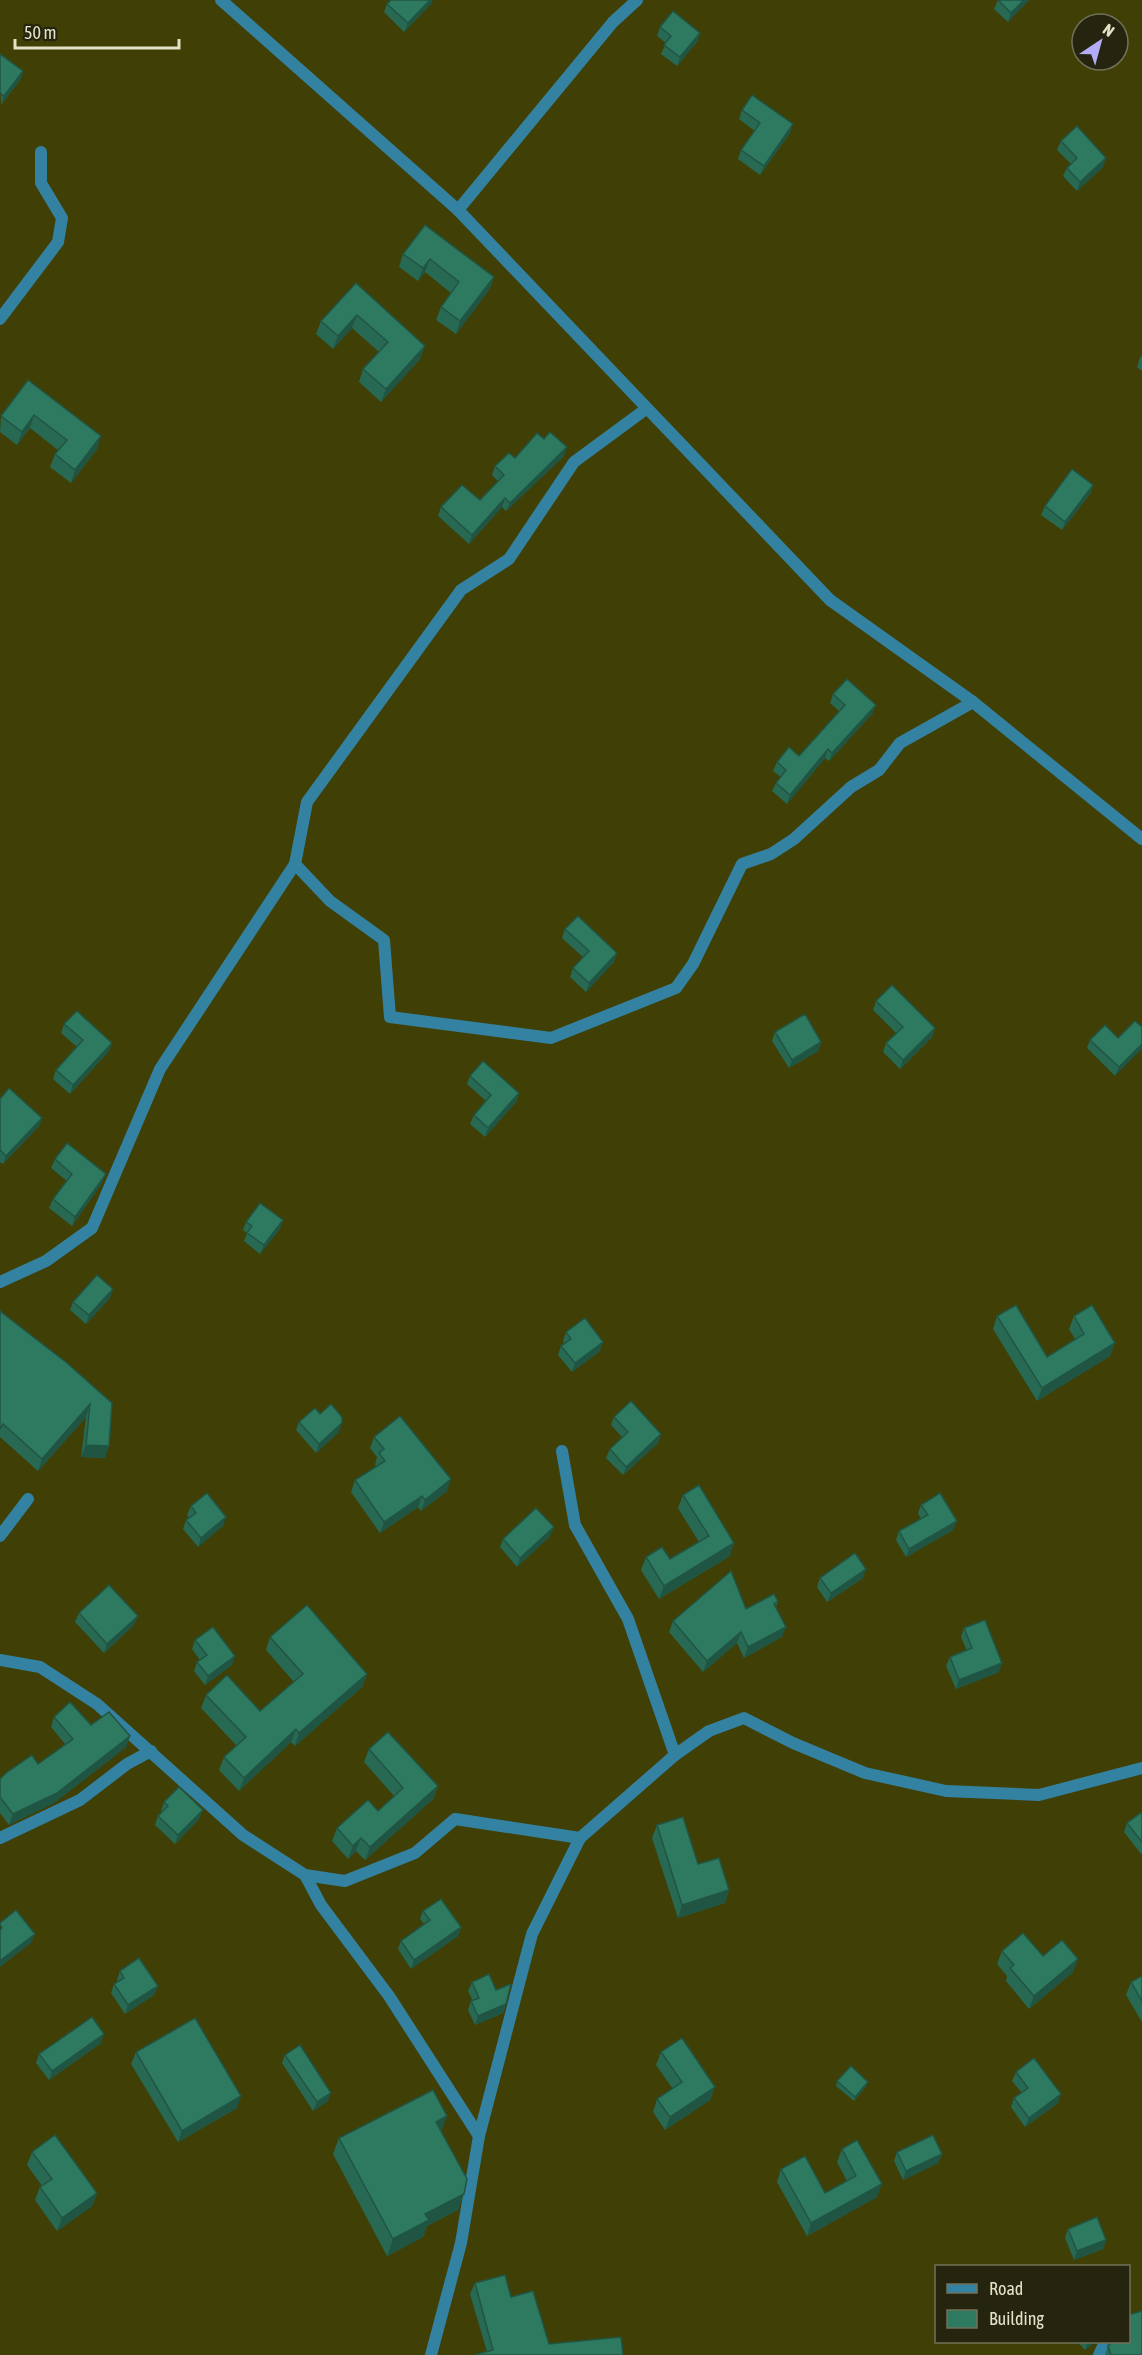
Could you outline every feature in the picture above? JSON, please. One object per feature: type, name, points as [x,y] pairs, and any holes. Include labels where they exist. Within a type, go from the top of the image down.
[{"type":"street","points":[[221,0],[458,210],[830,600],[973,702],[1142,839]]},
{"type":"street","points":[[458,210],[613,22],[637,0]]},
{"type":"street","points":[[0,320],[58,242],[62,218],[41,183],[41,152]]},
{"type":"street","points":[[0,1282],[46,1260],[92,1228],[160,1069],[295,864],[307,802],[461,590],[509,559],[574,462],[646,409]]},
{"type":"street","points":[[295,864],[330,901],[384,940],[390,1017],[551,1038],[676,988],[693,964],[742,864],[771,854],[794,839],[851,788],[879,770],[900,743],[973,702]]},
{"type":"street","points":[[562,1451],[575,1526],[628,1619],[675,1755]]},
{"type":"street","points":[[0,1536],[28,1499]]},
{"type":"street","points":[[0,1660],[40,1667],[97,1704],[243,1835],[305,1875],[345,1881],[415,1853],[455,1818],[579,1838]]},
{"type":"street","points":[[431,2355],[461,2243],[479,2136],[532,1934],[579,1838],[675,1755],[709,1731],[744,1718],[793,1743],[865,1773],[946,1791],[1039,1795],[1142,1768]]},
{"type":"street","points":[[0,1838],[80,1800],[127,1764],[151,1751]]},
{"type":"street","points":[[305,1875],[321,1905],[389,1996],[479,2136]]},
{"type":"building","points":[[391,0],[430,0],[408,23],[387,4]]},
{"type":"building","points":[[998,0],[1024,0],[1011,13]]},
{"type":"building","points":[[673,11],[700,33],[680,57],[664,45],[671,36],[660,27]]},
{"type":"building","points":[[0,54],[23,71],[4,96],[0,93]]},
{"type":"building","points":[[752,95],[793,124],[764,166],[741,150],[760,123],[742,110]]},
{"type":"building","points":[[1077,126],[1106,158],[1080,182],[1067,168],[1077,158],[1061,141]]},
{"type":"building","points":[[425,225],[494,277],[460,321],[441,307],[459,282],[430,259],[423,268],[403,254]]},
{"type":"building","points":[[356,283],[425,346],[386,389],[363,369],[388,342],[357,315],[338,336],[321,321]]},
{"type":"building","points":[[28,380],[101,436],[75,470],[55,454],[67,440],[34,415],[22,432],[1,416]]},
{"type":"building","points":[[550,432],[567,447],[510,503],[505,498],[472,535],[441,507],[462,485],[480,500],[504,475],[495,466],[509,453],[515,458],[537,433],[544,439]]},
{"type":"building","points":[[1072,469],[1093,485],[1065,522],[1045,506]]},
{"type":"building","points":[[847,679],[876,705],[832,753],[828,749],[790,795],[776,783],[786,770],[777,762],[789,747],[799,756],[845,705],[833,694]]},
{"type":"building","points":[[578,916],[617,953],[589,983],[573,968],[589,951],[565,929]]},
{"type":"building","points":[[892,985],[935,1028],[903,1060],[886,1043],[903,1027],[876,1001]]},
{"type":"building","points":[[77,1011],[112,1043],[73,1085],[56,1070],[83,1040],[64,1024]]},
{"type":"building","points":[[805,1014],[821,1042],[792,1060],[775,1032]]},
{"type":"building","points":[[1135,1021],[1142,1027],[1142,1044],[1119,1067],[1090,1040],[1105,1025],[1118,1038]]},
{"type":"building","points":[[483,1061],[519,1093],[488,1128],[474,1115],[491,1095],[470,1076]]},
{"type":"building","points":[[9,1088],[42,1118],[6,1156],[0,1150],[0,1099]]},
{"type":"building","points":[[67,1143],[106,1174],[75,1217],[53,1199],[72,1174],[55,1159]]},
{"type":"building","points":[[260,1203],[283,1220],[264,1245],[247,1233],[252,1226],[246,1222]]},
{"type":"building","points":[[97,1275],[113,1289],[89,1315],[73,1302]]},
{"type":"building","points":[[1016,1305],[1047,1357],[1084,1334],[1074,1316],[1092,1305],[1115,1343],[1042,1388],[997,1316]]},
{"type":"building","points":[[0,1311],[67,1363],[112,1403],[109,1446],[86,1445],[90,1404],[42,1459],[3,1424],[0,1429]]},
{"type":"building","points":[[585,1318],[603,1342],[575,1363],[561,1346],[571,1339],[566,1332]]},
{"type":"building","points":[[631,1401],[661,1434],[626,1467],[610,1449],[628,1432],[614,1417]]},
{"type":"building","points":[[331,1404],[342,1417],[342,1423],[319,1444],[299,1422],[315,1408],[320,1414]]},
{"type":"building","points":[[400,1416],[451,1479],[425,1500],[422,1496],[384,1522],[355,1480],[385,1461],[379,1453],[384,1449],[374,1437]]},
{"type":"building","points":[[699,1485],[734,1543],[664,1586],[646,1557],[662,1547],[670,1559],[709,1536],[683,1495]]},
{"type":"building","points":[[207,1493],[226,1517],[201,1538],[186,1520],[196,1513],[191,1506]]},
{"type":"building","points":[[940,1493],[957,1521],[909,1549],[899,1531],[928,1515],[921,1505]]},
{"type":"building","points":[[536,1508],[554,1527],[520,1558],[503,1539]]},
{"type":"building","points":[[855,1553],[866,1569],[831,1593],[820,1578]]},
{"type":"building","points":[[731,1571],[746,1609],[774,1594],[778,1601],[774,1604],[786,1627],[748,1647],[741,1632],[707,1661],[673,1621]]},
{"type":"building","points":[[109,1585],[138,1616],[107,1644],[79,1613]]},
{"type":"building","points":[[307,1605],[367,1674],[299,1733],[296,1729],[244,1778],[224,1757],[246,1737],[206,1695],[227,1675],[260,1711],[303,1674],[270,1637]]},
{"type":"building","points":[[985,1620],[1002,1663],[959,1680],[950,1657],[972,1648],[964,1628]]},
{"type":"building","points":[[213,1627],[235,1656],[208,1676],[197,1662],[207,1655],[195,1640]]},
{"type":"building","points":[[70,1702],[91,1725],[109,1712],[130,1736],[57,1793],[13,1814],[0,1797],[0,1779],[32,1755],[38,1764],[73,1739],[54,1717]]},
{"type":"building","points":[[388,1732],[438,1786],[370,1847],[361,1838],[353,1846],[337,1828],[368,1800],[378,1811],[403,1788],[369,1749]]},
{"type":"building","points":[[179,1787],[203,1810],[178,1835],[158,1816],[168,1806],[164,1802]]},
{"type":"building","points":[[1142,1812],[1142,1842],[1127,1823]]},
{"type":"building","points":[[683,1817],[698,1864],[719,1858],[729,1890],[682,1905],[657,1825]]},
{"type":"building","points":[[441,1899],[461,1927],[414,1960],[401,1941],[430,1920],[423,1911]]},
{"type":"building","points":[[16,1910],[35,1934],[0,1961],[0,1930],[2,1928],[0,1923]]},
{"type":"building","points":[[1023,1933],[1043,1956],[1062,1940],[1078,1959],[1034,1996],[1010,1968],[1014,1965],[1002,1951]]},
{"type":"building","points":[[139,1958],[158,1986],[128,2005],[114,1984],[124,1978],[120,1971]]},
{"type":"building","points":[[489,1974],[496,1990],[511,1984],[506,2004],[478,2016],[471,2001],[479,1998],[472,1982]]},
{"type":"building","points":[[1142,1976],[1142,2001],[1131,1982]]},
{"type":"building","points":[[92,2017],[104,2034],[52,2071],[39,2054]]},
{"type":"building","points":[[195,2018],[241,2096],[182,2131],[136,2052]]},
{"type":"building","points":[[682,2038],[715,2087],[670,2117],[657,2099],[682,2082],[661,2052]]},
{"type":"building","points":[[300,2045],[331,2093],[317,2102],[285,2055]]},
{"type":"building","points":[[1034,2058],[1061,2094],[1029,2118],[1014,2098],[1028,2088],[1016,2072]]},
{"type":"building","points":[[851,2066],[868,2082],[855,2097],[837,2081]]},
{"type":"building","points":[[433,2090],[447,2116],[436,2122],[467,2179],[464,2194],[425,2214],[429,2220],[393,2239],[339,2138]]},
{"type":"building","points":[[55,2135],[97,2193],[62,2218],[40,2187],[52,2179],[32,2152]]},
{"type":"building","points":[[933,2135],[942,2154],[906,2171],[897,2152]]},
{"type":"building","points":[[857,2140],[882,2184],[811,2223],[781,2169],[805,2156],[825,2193],[856,2176],[842,2149]]},
{"type":"building","points":[[1097,2217],[1106,2240],[1077,2251],[1068,2229]]},
{"type":"building","points":[[505,2275],[511,2297],[533,2291],[549,2344],[621,2337],[623,2355],[474,2355],[493,2350],[475,2283]]},
{"type":"building","points":[[1142,2311],[1142,2355],[1111,2355],[1108,2346],[1110,2343],[1130,2343],[1130,2314]]}]
